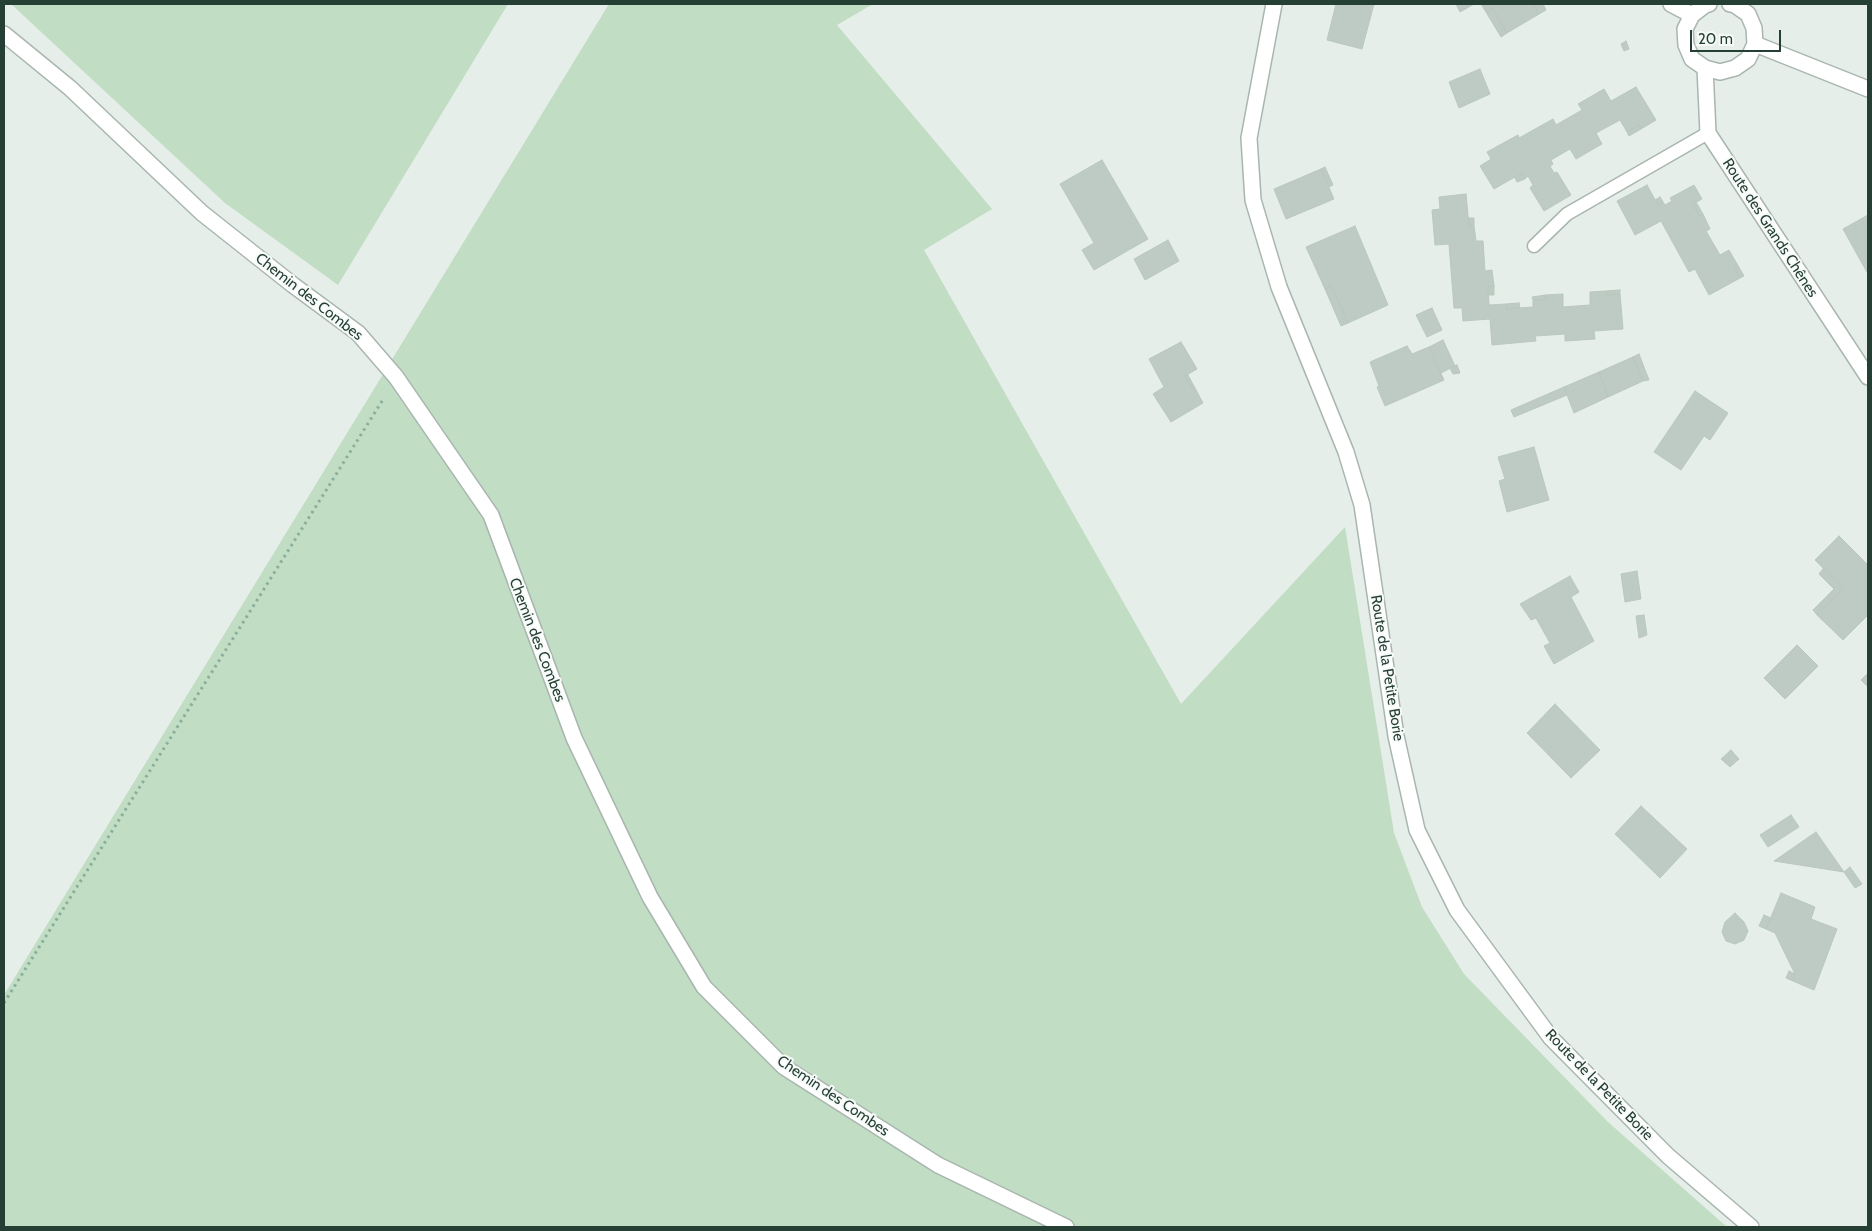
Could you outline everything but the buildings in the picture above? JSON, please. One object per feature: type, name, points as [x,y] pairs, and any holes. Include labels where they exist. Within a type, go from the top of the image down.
[{"type":"street","name":"Route de la Petite Borie","points":[[1274,4],[1248,138],[1253,200],[1279,288],[1346,452],[1362,505],[1396,736],[1417,830],[1457,910],[1551,1038],[1668,1156],[1751,1227]]},
{"type":"street","points":[[1671,4],[1692,15]]},
{"type":"street","points":[[1709,4],[1704,5],[1692,15],[1685,29],[1686,45],[1692,59],[1705,68],[1720,72],[1735,68],[1748,59],[1755,44],[1754,28],[1748,14],[1735,5],[1730,4]]},
{"type":"street","name":"Chemin des Combes","points":[[4,34],[70,88],[202,213],[293,285],[358,332],[396,377],[490,515],[574,738],[650,897],[704,987],[784,1067],[938,1165],[1066,1227]]},
{"type":"street","points":[[1755,44],[1868,89]]},
{"type":"street","points":[[1705,68],[1708,133]]},
{"type":"street","name":"Route des Grands Chênes","points":[[1708,133],[1868,377]]},
{"type":"lane","points":[[1534,246],[1567,214],[1708,133]]},
{"type":"path","points":[[4,1003],[396,377]]},
{"type":"green space","points":[[11,4],[508,4],[338,285],[225,203]]},
{"type":"green space","points":[[609,4],[873,4],[837,25],[992,209],[924,250],[1181,704],[1345,527],[1394,833],[1422,907],[1464,974],[1608,1122],[1727,1227],[4,1227],[4,995]]}]
